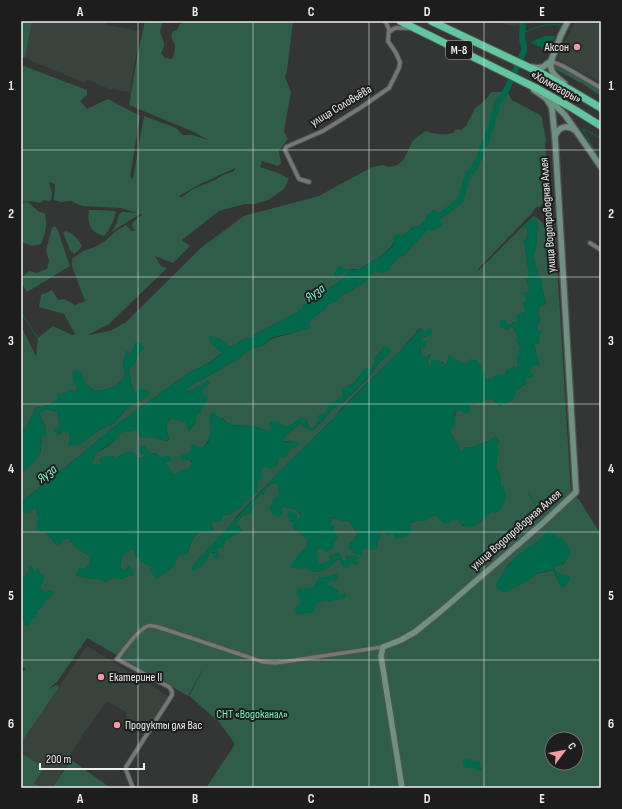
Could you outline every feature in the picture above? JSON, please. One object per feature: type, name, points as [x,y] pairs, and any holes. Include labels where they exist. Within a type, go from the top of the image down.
[{"type":"highway","name":"М-8","points":[[400,21],[520,81]]},
{"type":"highway","name":"М-8","points":[[430,21],[527,67]]},
{"type":"highway","name":"«Холмогоры»","points":[[527,67],[601,108]]},
{"type":"highway","name":"«Холмогоры»","points":[[520,81],[572,108],[601,126]]},
{"type":"street","name":"улица Соловьёва","points":[[309,182],[299,179],[285,150],[286,147],[323,131],[390,88],[399,68],[400,62],[388,41],[389,32],[385,21]]},
{"type":"street","points":[[568,21],[551,61],[551,68],[554,75],[580,95]]},
{"type":"street","points":[[389,32],[395,28],[415,28]]},
{"type":"street","points":[[527,67],[543,67],[551,61]]},
{"type":"street","points":[[551,61],[563,66],[601,88]]},
{"type":"street","points":[[520,81],[546,98],[559,109],[570,122],[601,167]]},
{"type":"street","name":"улица Водопроводная Аллея","points":[[133,788],[126,767],[172,695],[172,691],[169,687],[117,659],[145,627],[151,625],[178,633],[263,662],[276,662],[383,648],[415,632],[544,522],[576,492],[555,138],[552,109],[546,98]]},
{"type":"street","points":[[555,138],[558,130],[564,127],[570,127],[576,131]]},
{"type":"street","points":[[590,244],[601,250]]},
{"type":"street","points":[[383,648],[382,656],[402,788]]},
{"type":"shaded area","points":[[32,21],[106,21],[106,25],[140,31],[130,92],[109,89],[87,79],[85,83],[25,58]]},
{"type":"shaded area","points":[[497,21],[563,21],[558,23],[539,22],[515,26]]},
{"type":"shaded area","points":[[575,21],[601,21],[601,79],[599,82],[558,58]]},
{"type":"shaded area","points":[[545,36],[555,36],[551,46],[545,49],[531,43],[532,41]]},
{"type":"shaded area","points":[[434,210],[438,212],[445,212],[444,216],[440,219],[442,225],[432,231],[427,230],[404,255],[397,258],[390,266],[390,270],[382,273],[374,271],[362,284],[343,294],[335,302],[328,304],[324,310],[308,323],[311,328],[271,338],[264,345],[243,354],[240,358],[187,388],[188,392],[208,381],[210,384],[201,391],[208,397],[206,403],[200,410],[201,413],[196,416],[196,422],[188,432],[186,422],[170,418],[167,426],[169,441],[153,437],[143,437],[137,430],[124,432],[120,433],[114,442],[96,454],[93,464],[100,464],[99,459],[105,456],[116,458],[130,452],[135,454],[137,457],[142,458],[144,455],[139,450],[140,446],[143,445],[151,453],[154,453],[160,457],[167,455],[171,457],[171,460],[165,463],[174,475],[190,467],[192,462],[185,459],[182,461],[180,457],[191,451],[191,446],[194,444],[199,447],[203,447],[208,443],[211,428],[209,421],[210,415],[214,412],[219,418],[222,418],[227,423],[233,425],[253,426],[268,431],[272,429],[269,424],[270,421],[278,422],[285,427],[293,424],[301,417],[307,420],[309,428],[312,429],[319,420],[317,416],[326,412],[330,402],[335,402],[341,397],[344,397],[341,389],[353,384],[366,368],[371,370],[376,362],[374,358],[384,347],[389,348],[390,353],[380,362],[369,377],[343,402],[332,409],[323,421],[314,429],[311,431],[304,427],[301,423],[287,434],[284,441],[297,442],[299,444],[295,448],[290,448],[286,457],[279,458],[277,466],[269,469],[267,466],[261,469],[262,479],[257,481],[257,492],[239,509],[230,514],[223,515],[223,521],[211,522],[214,530],[208,533],[198,533],[192,542],[187,555],[179,555],[175,564],[157,579],[149,570],[152,567],[140,561],[134,550],[129,550],[122,556],[120,568],[125,571],[129,566],[133,571],[134,576],[127,576],[122,579],[114,577],[105,582],[99,579],[91,579],[76,575],[79,568],[85,569],[89,564],[90,556],[75,547],[69,538],[64,539],[61,544],[56,545],[46,532],[36,530],[38,515],[34,507],[29,513],[21,513],[21,502],[120,422],[190,372],[208,364],[219,356],[222,352],[209,341],[211,336],[220,339],[230,347],[237,344],[241,340],[252,337],[302,309],[303,305],[308,303],[313,298],[317,299],[343,279],[347,274],[345,273],[337,278],[334,278],[334,274],[338,267],[342,266],[343,269],[353,270],[365,266],[391,248],[394,242],[394,236],[397,234],[401,236],[404,235],[413,227],[420,226],[425,221],[428,214]]},
{"type":"shaded area","points":[[535,217],[538,224],[536,246],[533,257],[536,269],[542,281],[546,304],[540,306],[538,312],[540,319],[536,330],[541,330],[539,344],[534,344],[540,366],[536,364],[535,367],[532,366],[529,373],[533,373],[534,376],[531,378],[527,376],[525,379],[527,380],[527,383],[516,390],[513,400],[506,405],[503,404],[500,406],[492,398],[489,400],[485,399],[484,402],[481,403],[477,402],[471,404],[468,414],[457,409],[454,415],[456,423],[450,431],[454,440],[458,443],[460,451],[463,451],[466,447],[470,448],[491,440],[495,436],[500,442],[497,447],[499,455],[497,457],[496,468],[500,475],[501,487],[503,486],[506,498],[497,513],[490,512],[485,518],[471,526],[463,525],[458,520],[453,520],[449,524],[443,523],[437,516],[433,515],[424,521],[410,523],[412,532],[408,536],[396,539],[393,533],[386,536],[383,529],[381,530],[376,550],[368,550],[367,548],[363,549],[361,555],[354,553],[348,547],[351,544],[349,541],[353,541],[358,534],[350,522],[332,518],[330,524],[334,526],[337,537],[333,544],[333,548],[327,552],[319,548],[315,552],[318,555],[318,565],[330,560],[329,556],[339,553],[342,560],[347,560],[346,555],[352,557],[354,555],[359,557],[356,560],[359,563],[356,566],[349,563],[348,568],[346,569],[338,559],[326,569],[313,572],[304,566],[302,569],[290,567],[299,554],[307,548],[308,540],[292,526],[294,523],[290,521],[288,517],[287,514],[289,511],[297,514],[297,520],[301,517],[297,510],[282,506],[283,514],[278,517],[269,509],[273,499],[280,494],[277,484],[271,484],[263,495],[260,495],[255,501],[251,513],[242,516],[236,523],[242,531],[225,540],[223,550],[221,546],[218,548],[219,558],[216,559],[213,557],[214,552],[210,552],[204,564],[192,571],[192,566],[278,473],[337,416],[339,412],[421,328],[424,332],[428,330],[429,327],[433,332],[431,336],[429,335],[420,339],[427,342],[424,348],[420,347],[421,355],[426,358],[431,353],[427,362],[429,367],[431,366],[432,360],[437,360],[446,365],[449,355],[465,364],[467,364],[470,359],[477,360],[482,366],[481,369],[485,372],[486,378],[492,380],[493,377],[497,375],[503,376],[507,369],[510,370],[513,367],[516,371],[520,349],[516,339],[519,338],[513,327],[507,330],[500,327],[500,320],[505,320],[508,325],[512,324],[512,322],[517,323],[517,314],[525,312],[523,302],[527,299],[524,297],[524,292],[527,294],[530,288],[525,278],[528,279],[528,267],[524,240],[528,239],[526,237],[528,232],[527,227],[523,228]]},
{"type":"shaded area","points":[[134,343],[141,343],[144,348],[138,354],[136,362],[129,369],[131,383],[134,392],[141,388],[150,393],[143,399],[128,407],[115,423],[99,430],[81,444],[68,446],[70,438],[69,432],[63,431],[57,435],[54,430],[60,426],[57,412],[47,409],[39,413],[46,429],[46,436],[42,437],[40,454],[22,473],[21,432],[27,427],[36,407],[42,408],[57,400],[57,395],[66,393],[70,389],[76,392],[77,386],[74,383],[72,374],[77,370],[82,371],[85,383],[94,391],[108,389],[115,386],[125,376],[123,362],[127,351],[131,354],[134,348]]},
{"type":"shaded area","points":[[549,531],[557,537],[563,539],[571,552],[566,561],[554,569],[556,572],[569,576],[570,580],[562,588],[553,570],[538,573],[526,582],[503,593],[495,586],[505,570],[518,555]]},
{"type":"shaded area","points":[[29,566],[32,566],[34,572],[37,569],[40,570],[40,574],[44,576],[43,582],[40,585],[41,590],[45,593],[50,590],[54,592],[50,598],[45,601],[42,607],[37,610],[36,616],[32,619],[29,626],[23,625],[25,622],[21,613],[21,575],[24,577],[30,571]]},
{"type":"shaded area","points":[[337,574],[338,578],[336,581],[331,580],[327,584],[332,585],[339,591],[339,596],[346,592],[346,597],[340,601],[337,599],[330,602],[326,600],[316,604],[314,612],[297,615],[295,610],[296,607],[301,605],[297,592],[299,589],[314,587],[319,576],[322,578]]},
{"type":"shaded area","points":[[87,646],[168,696],[147,731],[144,732],[126,719],[126,712],[107,701],[86,729],[71,753],[67,765],[51,788],[41,788],[33,783],[43,768],[21,753],[21,743]]},
{"type":"shaded area","points":[[466,759],[475,763],[477,761],[480,762],[482,769],[476,770],[474,768],[466,768],[463,761]]},
{"type":"green space","points":[[21,21],[32,21],[25,58],[21,57]]},
{"type":"green space","name":"СНТ «Водоканал»","points":[[145,21],[163,21],[160,32],[164,46],[161,53],[165,58],[172,59],[175,46],[172,37],[173,31],[177,30],[180,24],[185,21],[293,21],[285,77],[291,92],[284,131],[288,139],[279,151],[281,163],[278,166],[262,161],[260,167],[281,174],[289,179],[284,189],[268,200],[219,211],[182,240],[190,246],[173,263],[155,256],[161,266],[167,268],[109,324],[88,335],[110,331],[126,322],[202,247],[244,216],[319,196],[372,167],[383,165],[390,167],[396,166],[403,160],[413,141],[424,132],[426,131],[436,134],[443,134],[453,133],[456,129],[461,130],[466,126],[475,108],[488,97],[490,93],[500,92],[507,89],[512,100],[540,115],[542,118],[546,140],[547,189],[545,200],[539,207],[536,207],[478,269],[479,270],[534,216],[542,222],[546,229],[549,215],[554,215],[571,493],[543,520],[468,584],[470,587],[573,496],[580,501],[601,535],[601,788],[206,788],[235,744],[218,721],[189,696],[206,663],[188,696],[87,638],[57,682],[48,689],[57,685],[59,687],[21,743],[21,675],[26,668],[21,667],[21,613],[25,622],[36,616],[37,610],[44,603],[45,593],[41,590],[40,585],[43,582],[29,567],[30,571],[24,577],[21,575],[21,513],[29,513],[34,507],[38,515],[37,530],[46,532],[56,545],[64,539],[69,538],[76,547],[91,557],[86,568],[76,575],[81,577],[91,579],[99,578],[105,582],[114,577],[122,579],[127,576],[128,567],[125,571],[120,568],[122,556],[129,550],[134,550],[136,557],[174,565],[179,555],[187,555],[192,541],[197,534],[213,530],[211,521],[216,522],[222,515],[231,514],[258,487],[256,481],[261,479],[261,469],[279,458],[297,442],[284,441],[284,438],[301,423],[304,427],[309,428],[307,420],[285,427],[278,422],[268,431],[253,426],[233,425],[227,423],[223,418],[210,415],[211,431],[208,441],[203,447],[197,447],[192,450],[184,459],[189,460],[192,463],[190,468],[174,475],[165,463],[164,457],[160,457],[155,453],[151,454],[143,445],[141,453],[145,455],[142,458],[137,457],[132,452],[127,452],[116,458],[110,456],[100,464],[93,464],[93,459],[97,453],[111,444],[119,433],[122,432],[138,430],[142,437],[153,437],[169,441],[167,427],[170,418],[186,422],[189,431],[196,422],[196,416],[200,410],[204,395],[201,391],[203,389],[201,385],[187,392],[187,388],[240,358],[243,354],[264,345],[271,339],[310,328],[308,323],[324,310],[328,304],[335,302],[343,294],[349,292],[367,279],[374,271],[390,266],[397,258],[404,255],[427,230],[444,216],[445,212],[428,214],[425,221],[420,226],[413,227],[394,242],[382,255],[360,269],[343,269],[336,271],[334,274],[337,278],[345,272],[347,274],[343,279],[317,299],[313,298],[308,303],[303,305],[303,309],[252,337],[241,340],[237,344],[229,347],[220,339],[216,348],[222,352],[215,358],[190,372],[120,422],[21,502],[21,467],[22,473],[40,454],[42,437],[46,429],[39,413],[47,409],[57,412],[60,426],[58,435],[63,431],[69,432],[70,438],[80,444],[99,430],[115,423],[128,407],[143,399],[134,392],[129,369],[136,362],[138,354],[144,348],[134,348],[131,354],[127,351],[123,362],[125,376],[118,384],[108,389],[94,391],[83,381],[77,386],[76,393],[58,395],[57,400],[42,408],[36,407],[27,427],[21,432],[21,326],[36,356],[38,338],[53,326],[72,335],[75,334],[64,314],[39,307],[41,295],[52,290],[58,300],[64,299],[75,305],[85,301],[72,266],[72,259],[83,251],[97,246],[105,241],[116,231],[126,225],[132,231],[135,231],[132,226],[133,222],[143,214],[140,214],[111,232],[117,223],[119,214],[122,212],[137,213],[121,208],[82,206],[71,201],[61,202],[54,200],[55,184],[49,182],[52,193],[51,200],[44,200],[40,203],[31,201],[21,202],[21,65],[87,90],[87,95],[80,101],[87,109],[108,99],[140,116],[130,177],[133,179],[144,116],[176,128],[183,135],[192,135],[208,140],[194,132],[129,105]],"holes":[[[235,168],[234,171],[193,189],[182,197],[179,196],[198,185]],[[535,217],[538,224],[536,246],[533,257],[536,269],[542,281],[546,304],[540,306],[538,312],[540,319],[536,330],[541,330],[534,343],[539,366],[536,364],[532,366],[528,374],[531,378],[527,376],[525,379],[527,383],[516,390],[513,396],[500,406],[492,398],[471,404],[468,413],[457,409],[450,431],[460,451],[463,451],[466,447],[470,448],[491,440],[495,436],[498,455],[496,468],[500,475],[501,487],[490,512],[479,523],[463,526],[458,520],[433,515],[424,521],[410,523],[396,538],[393,533],[384,529],[381,530],[376,550],[367,547],[363,549],[351,544],[349,542],[353,541],[358,534],[350,522],[332,518],[330,524],[337,537],[333,544],[319,548],[315,552],[318,555],[318,566],[330,560],[329,556],[339,553],[342,560],[347,560],[346,556],[359,557],[352,562],[341,564],[339,559],[317,572],[304,565],[299,554],[307,548],[308,540],[292,526],[301,517],[297,510],[282,506],[277,484],[271,484],[263,495],[260,495],[255,501],[251,513],[242,516],[236,523],[242,531],[225,540],[223,549],[221,546],[218,548],[218,554],[210,552],[237,516],[278,473],[337,416],[339,411],[400,351],[420,328],[424,333],[428,330],[429,335],[420,339],[421,355],[426,358],[430,354],[427,362],[429,367],[442,362],[446,365],[449,355],[460,362],[467,364],[485,378],[492,380],[503,376],[507,370],[514,367],[515,371],[519,365],[519,340],[513,327],[510,328],[500,321],[505,320],[508,325],[512,324],[512,322],[517,323],[517,315],[525,312],[525,302],[527,299],[524,293],[527,294],[530,288],[525,278],[528,279],[528,267],[524,240],[528,239],[526,237],[528,232],[527,227],[523,228]],[[384,347],[390,353],[380,362],[369,377],[343,402],[332,409],[323,421],[312,429],[335,402],[341,397],[344,397],[342,389],[353,384],[366,368],[371,370],[376,362],[374,358]],[[541,539],[568,558],[563,564],[554,568],[556,572],[566,575],[562,588],[553,570],[497,583],[508,565]]]},
{"type":"green space","points":[[554,65],[562,67],[601,90],[601,96],[583,84],[553,68]]},
{"type":"green space","points":[[28,202],[38,211],[45,214],[46,218],[46,230],[41,244],[33,246],[21,242],[21,203]]},
{"type":"green space","points":[[89,210],[114,211],[116,213],[108,231],[104,236],[95,232],[90,227]]},
{"type":"green space","points":[[55,226],[58,230],[70,266],[27,292],[21,283],[21,278],[29,271],[37,273],[47,269],[49,261],[46,250],[52,228]]},
{"type":"green space","points":[[66,231],[76,237],[82,246],[74,254],[70,250],[63,233]]},
{"type":"green space","points":[[21,753],[44,768],[34,783],[41,788],[21,788]]},
{"type":"green space","points":[[70,759],[111,788],[52,788]]},
{"type":"waterway","name":"Яуза","points":[[440,216],[460,201],[469,172],[473,170],[481,154],[482,147],[486,142],[491,128],[497,104],[507,89],[524,51],[522,21]]},
{"type":"waterway","points":[[573,22],[577,21]]},
{"type":"waterway","points":[[523,32],[543,25],[561,25]]},
{"type":"waterway","points":[[601,138],[583,129],[592,146],[601,157]]},
{"type":"waterway","points":[[21,313],[38,338]]},
{"type":"waterway","points":[[528,491],[537,508],[547,517]]},
{"type":"place","name":"Аксон","points":[[577,47]]},
{"type":"place","name":"Екатерине II","points":[[101,677]]},
{"type":"place","name":"Продукты для Вас","points":[[117,725]]}]
